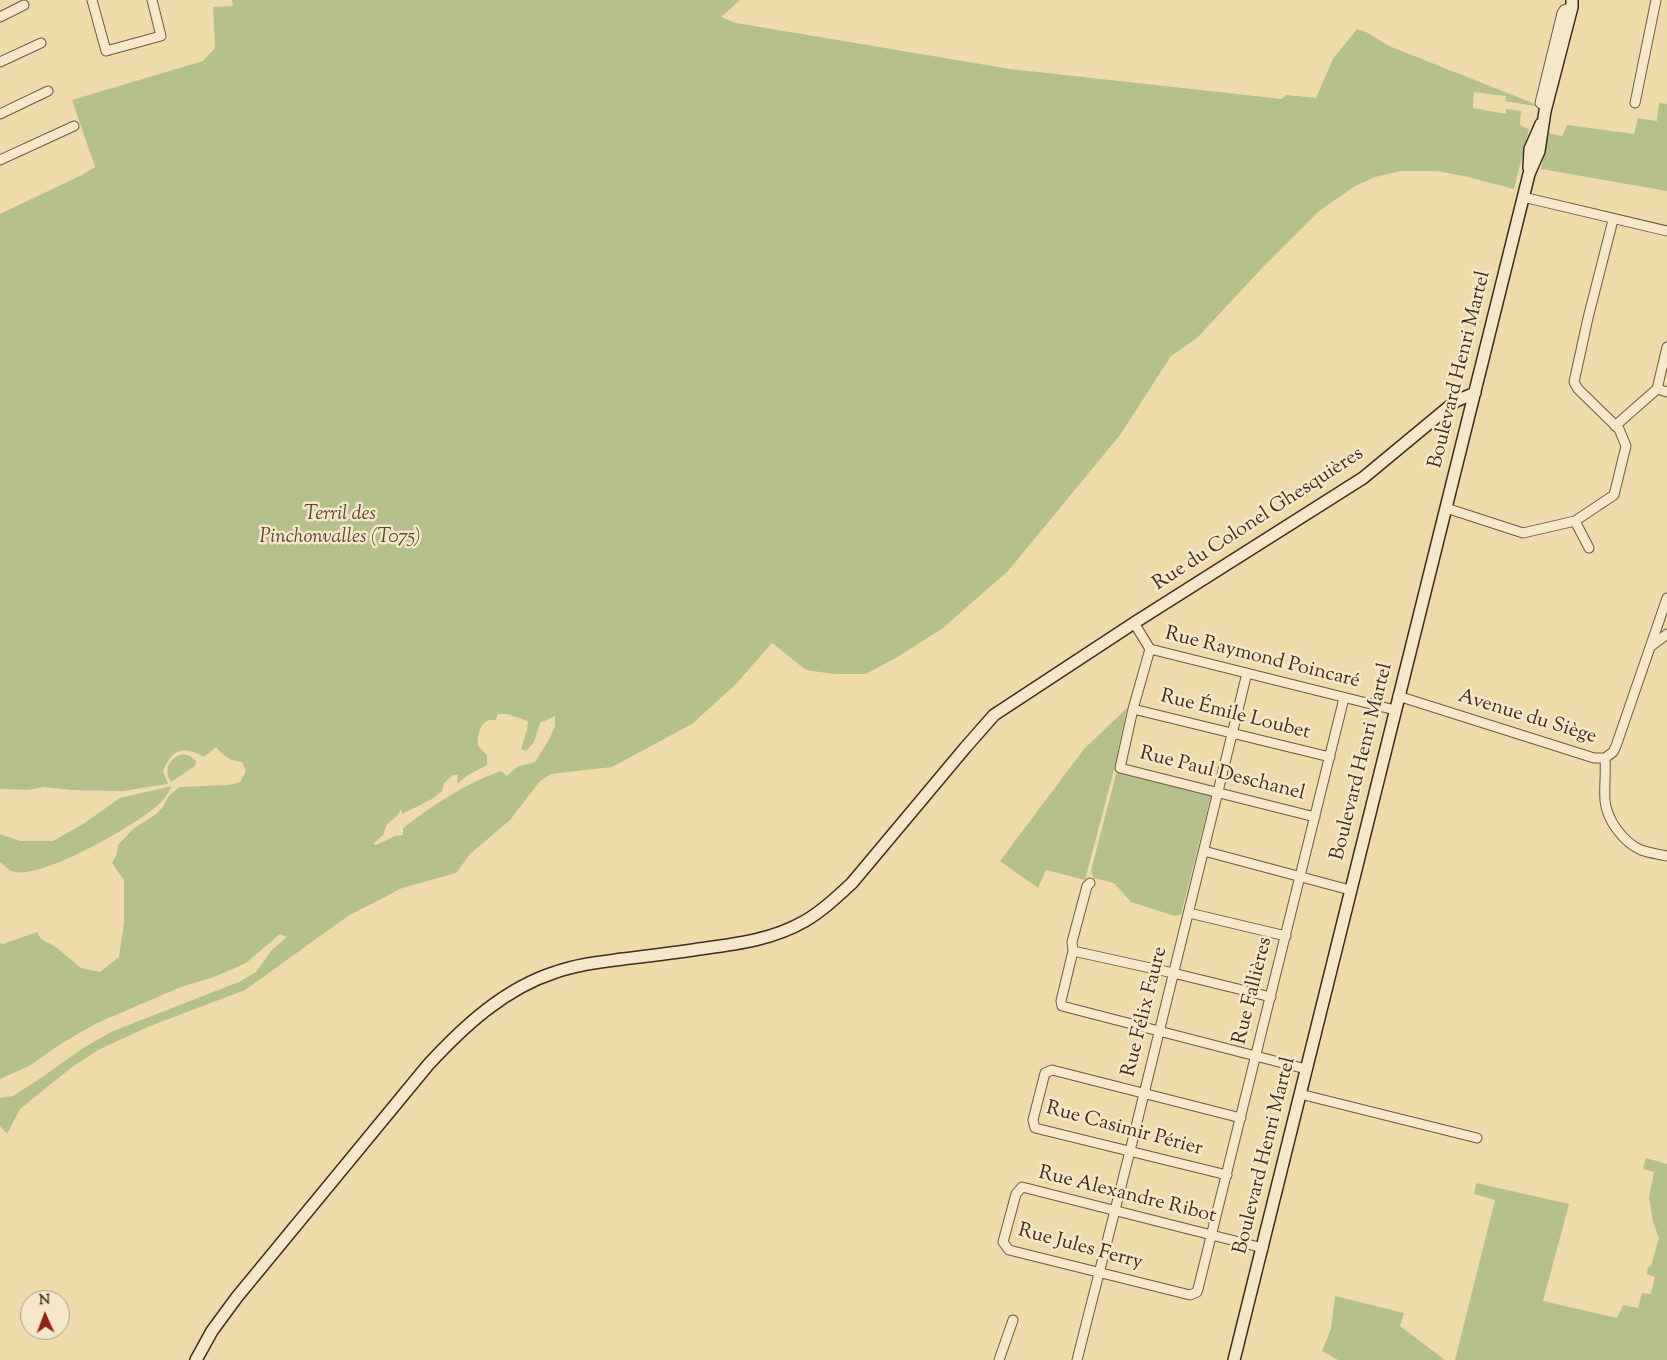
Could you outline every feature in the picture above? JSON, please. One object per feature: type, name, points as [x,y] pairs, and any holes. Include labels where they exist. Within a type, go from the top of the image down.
[{"type":"main road","name":"Boulevard Henri Martel","points":[[1234,1360],[1398,696],[1524,197],[1529,174],[1530,149],[1545,112],[1573,2]]},
{"type":"main road","name":"Rue du Colonel Ghesquières","points":[[196,1360],[212,1331],[238,1297],[428,1065],[476,1018],[512,992],[555,972],[584,965],[741,944],[770,936],[804,922],[832,902],[852,883],[964,748],[994,715],[1134,623],[1363,478],[1456,401],[1475,393]]},
{"type":"street","points":[[92,0],[106,51],[161,36],[152,0]]},
{"type":"street","points":[[1635,103],[1656,0]]},
{"type":"street","points":[[0,17],[24,5]]},
{"type":"street","points":[[0,62],[41,43]]},
{"type":"street","points":[[0,114],[48,91]]},
{"type":"street","points":[[0,160],[74,126]]},
{"type":"street","points":[[1524,197],[1613,220],[1667,231]]},
{"type":"street","points":[[1446,508],[1523,533],[1575,521],[1614,495],[1626,446],[1619,429],[1578,389],[1574,382],[1613,220]]},
{"type":"street","points":[[1615,426],[1657,389],[1667,347]]},
{"type":"street","points":[[1657,389],[1667,392]]},
{"type":"street","points":[[1575,521],[1589,548]]},
{"type":"street","points":[[1605,758],[1613,752],[1616,746],[1667,598]]},
{"type":"street","name":"Rue Raymond Poincaré","points":[[1134,623],[1150,649],[1395,710]]},
{"type":"street","points":[[1650,646],[1666,637]]},
{"type":"street","points":[[1133,709],[1150,649]]},
{"type":"street","name":"Rue Félix Faure","points":[[1077,1360],[1247,673]]},
{"type":"street","name":"Avenue du Siège","points":[[1398,696],[1594,758],[1605,758],[1606,810],[1612,821],[1621,834],[1639,849],[1667,856]]},
{"type":"street","name":"Rue Fallières","points":[[1196,1292],[1227,1175],[1344,698]]},
{"type":"street","name":"Rue Émile Loubet","points":[[1133,709],[1330,758]]},
{"type":"street","name":"Rue Paul Deschanel","points":[[1133,709],[1120,768],[1315,817]]},
{"type":"street","points":[[1204,851],[1350,890]]},
{"type":"street","points":[[1090,883],[1087,886],[1072,942],[1073,950],[1060,1001],[1062,1006],[1306,1069]]},
{"type":"street","points":[[1189,913],[1286,936]]},
{"type":"street","points":[[1073,950],[1173,972],[1271,997]]},
{"type":"street","name":"Rue Casimir Périer","points":[[1143,1093],[1052,1070],[1045,1073],[1033,1120],[1035,1128],[1227,1175]]},
{"type":"street","points":[[1143,1093],[1241,1118]]},
{"type":"street","points":[[1300,1094],[1477,1138]]},
{"type":"street","name":"Rue Alexandre Ribot","points":[[1016,1194],[1022,1187],[1263,1248]]},
{"type":"street","name":"Rue Jules Ferry","points":[[1016,1194],[1003,1242],[1005,1248],[1190,1295],[1196,1292]]},
{"type":"street","points":[[999,1360],[1013,1320]]},
{"type":"green space","name":"Terril des Pinchonvalles (T075)","points":[[232,0],[740,0],[721,17],[736,23],[1010,69],[1282,99],[1286,95],[1316,98],[1333,59],[1357,29],[1366,32],[1389,46],[1535,104],[1534,106],[1505,101],[1506,96],[1474,92],[1473,108],[1506,114],[1506,109],[1521,111],[1520,125],[1529,129],[1514,189],[1437,171],[1401,171],[1375,177],[1355,186],[1319,211],[1263,267],[1197,338],[1171,356],[1120,435],[1008,571],[943,628],[866,674],[834,674],[806,670],[772,643],[736,684],[692,724],[612,767],[551,774],[540,781],[510,820],[470,854],[456,873],[402,888],[348,916],[245,990],[150,1026],[98,1050],[72,1067],[20,1109],[7,1134],[0,1126],[0,1098],[13,1096],[83,1048],[113,1031],[239,982],[256,972],[272,950],[287,937],[280,934],[246,963],[214,977],[181,987],[97,1023],[62,1043],[29,1066],[0,1079],[0,943],[3,944],[37,932],[41,939],[56,947],[81,968],[100,972],[119,957],[124,922],[124,880],[112,863],[117,854],[118,845],[133,829],[156,814],[163,807],[168,797],[179,787],[229,785],[240,782],[246,771],[242,762],[227,758],[216,747],[204,757],[185,750],[175,754],[170,758],[163,771],[168,784],[123,791],[70,790],[44,787],[28,790],[0,789],[0,214],[95,167],[72,100],[203,61],[215,48],[213,7],[233,6]],"holes":[[[498,714],[507,714],[528,721],[521,749],[526,751],[534,742],[540,723],[555,716],[555,726],[550,738],[535,762],[517,767],[507,776],[501,771],[475,782],[450,795],[414,819],[403,828],[403,835],[395,836],[376,845],[373,844],[383,835],[387,824],[397,816],[401,809],[402,814],[432,799],[442,791],[444,783],[453,775],[458,775],[457,784],[468,775],[487,765],[487,755],[478,746],[479,732],[487,721],[496,720]]]},
{"type":"green space","points":[[1659,103],[1667,104],[1667,191],[1541,169],[1549,133],[1562,136],[1567,125],[1634,134],[1638,118],[1657,121]]},
{"type":"green space","points":[[1127,708],[1114,770],[1085,880],[1046,870],[1038,888],[1000,861],[1084,749]]},
{"type":"green space","points":[[183,754],[190,756],[196,761],[195,766],[171,782],[168,773],[169,765],[174,758]]},
{"type":"green space","points":[[1121,772],[1211,796],[1181,914],[1175,916],[1131,902],[1114,883],[1094,878],[1091,871],[1116,774]]},
{"type":"green space","points":[[172,786],[162,801],[147,814],[110,837],[65,860],[25,872],[12,871],[0,862],[0,834],[20,841],[53,841],[83,824],[120,798]]},
{"type":"green space","points":[[1646,1158],[1667,1164],[1667,1360],[1455,1360],[1495,1200],[1474,1194],[1476,1183],[1569,1204],[1543,1301],[1617,1318],[1623,1305],[1638,1308],[1642,1293],[1651,1294],[1655,1277],[1647,1274],[1659,1238],[1653,1222],[1649,1197],[1654,1172],[1643,1169]]},
{"type":"green space","points":[[1335,1296],[1404,1313],[1400,1326],[1445,1360],[1338,1360],[1322,1351],[1331,1329]]}]
